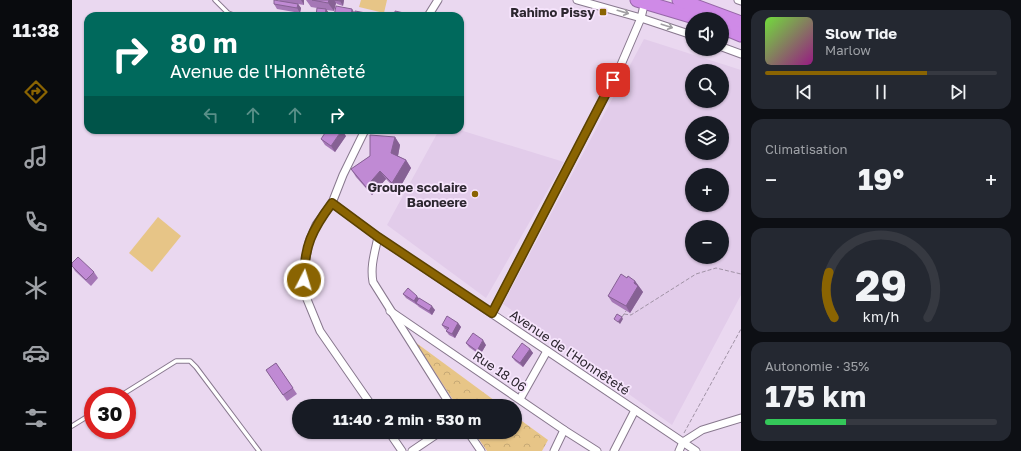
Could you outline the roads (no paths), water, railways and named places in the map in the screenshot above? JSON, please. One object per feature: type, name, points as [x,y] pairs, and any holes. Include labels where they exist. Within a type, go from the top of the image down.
[{"type":"highway","points":[[679,0],[741,23]]},
{"type":"highway","points":[[641,1],[685,14]]},
{"type":"highway","points":[[729,30],[741,34]]},
{"type":"street","points":[[430,12],[438,0]]},
{"type":"street","points":[[577,0],[641,18],[685,33]]},
{"type":"street","points":[[492,313],[620,67],[641,18],[641,1]]},
{"type":"street","points":[[729,50],[741,54]]},
{"type":"street","points":[[363,134],[343,175],[332,203],[316,225],[309,242],[304,269],[304,292],[320,331],[367,399]]},
{"type":"street","name":"Avenue de l'Honnêteté","points":[[332,203],[378,237],[696,451]]},
{"type":"street","points":[[378,237],[373,262],[372,277],[376,290],[447,399]]},
{"type":"street","name":"Rue 18.06","points":[[390,311],[520,399]]},
{"type":"street","points":[[520,399],[548,351]]},
{"type":"street","name":"Rue 18.06","points":[[522,400],[597,451]]},
{"type":"street","points":[[614,451],[635,410]]},
{"type":"street","points":[[679,451],[682,441],[702,430],[741,418]]},
{"type":"street","points":[[554,451],[564,430]]},
{"type":"street","points":[[394,439],[402,451]]},
{"type":"street","points":[[412,451],[430,439]]},
{"type":"street","points":[[473,439],[481,451]]},
{"type":"lane","points":[[215,0],[227,12]]},
{"type":"lane","points":[[134,387],[176,361],[190,361],[259,451]]},
{"type":"lane","points":[[72,426],[84,419]]},
{"type":"place","name":"Rahimo Pissy","points":[[603,12]]},
{"type":"place","name":"Groupe scolaire Baoneere","points":[[475,194]]}]
